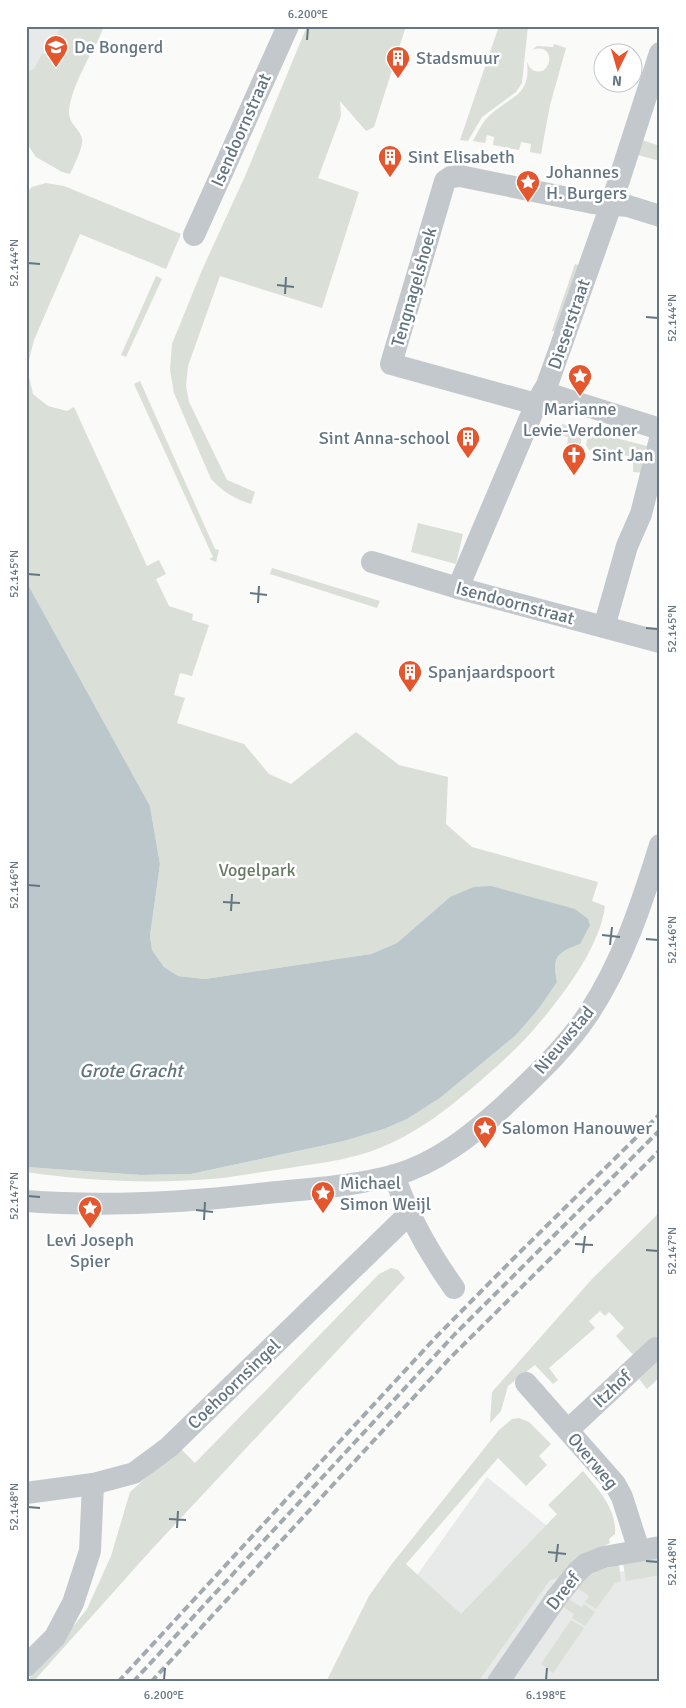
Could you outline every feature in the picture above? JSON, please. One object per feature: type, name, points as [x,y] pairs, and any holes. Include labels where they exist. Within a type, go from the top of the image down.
[{"type":"street","name":"Isendoornstraat","points":[[194,234],[288,26]]},
{"type":"street","name":"Dieserstraat","points":[[458,588],[540,398],[611,205],[660,53]]},
{"type":"street","name":"Tengnagelshoek","points":[[540,398],[391,364],[445,181],[451,176],[460,176],[611,205]]},
{"type":"street","points":[[611,205],[628,206],[660,216]]},
{"type":"street","points":[[540,398],[660,429]]},
{"type":"street","points":[[604,627],[627,546],[641,514],[660,438]]},
{"type":"street","name":"Isendoornstraat","points":[[372,562],[458,588],[660,642]]},
{"type":"street","name":"Nieuwstad","points":[[26,1201],[72,1204],[185,1202],[318,1188],[394,1175],[416,1167],[444,1153],[469,1135],[522,1088],[566,1043],[589,1013],[618,960],[642,902],[660,844]]},
{"type":"street","points":[[394,1175],[409,1214],[438,1265],[454,1288]]},
{"type":"street","name":"Coehoornsingel","points":[[26,1493],[93,1484],[134,1473],[169,1447],[409,1214]]},
{"type":"street","name":"Itzhof","points":[[568,1430],[656,1348]]},
{"type":"street","name":"Overweg","points":[[526,1383],[615,1484],[649,1548]]},
{"type":"street","points":[[26,1666],[55,1637],[73,1603],[90,1551],[93,1484]]},
{"type":"street","name":"Dreef","points":[[498,1682],[576,1572],[586,1564],[604,1557],[649,1548]]},
{"type":"shaded area","name":"De Bongerd","points":[[26,26],[104,26],[98,42],[26,130]]},
{"type":"shaded area","points":[[487,1477],[606,1574],[660,1566],[660,1682],[341,1682]]},
{"type":"green space","name":"De Bongerd","points":[[61,26],[104,26],[78,79],[71,101],[69,115],[81,134],[82,146],[70,174],[62,172],[36,157],[26,142],[26,72],[34,69],[42,54],[49,54]]},
{"type":"green space","points":[[307,26],[406,26],[374,127],[366,131],[340,101],[341,116],[318,178],[359,192],[322,308],[220,276],[188,366],[186,386],[189,402],[227,480],[255,492],[251,504],[220,488],[211,479],[174,393],[170,370],[172,344],[202,270],[246,174]]},
{"type":"green space","points":[[499,26],[528,26],[522,83],[516,92],[482,117],[468,141],[460,140]]},
{"type":"green space","points":[[554,44],[566,48],[550,105],[541,154],[530,152],[531,144],[521,142],[519,150],[493,145],[494,137],[487,135],[485,143],[473,141],[487,118],[522,89],[526,82],[527,62],[535,71],[546,69],[549,59],[548,54],[545,50],[532,50],[537,46],[553,47]]},
{"type":"green space","points":[[639,139],[660,146],[660,161],[634,154]]},
{"type":"green space","name":"Vogelpark","points":[[46,183],[64,186],[181,234],[166,269],[80,234],[34,340],[27,368],[33,394],[48,406],[67,411],[74,407],[147,566],[159,560],[166,574],[156,579],[169,606],[193,614],[192,620],[209,625],[192,676],[180,673],[174,695],[185,698],[177,723],[244,744],[269,774],[291,784],[356,732],[399,765],[448,777],[446,824],[472,847],[598,882],[592,901],[605,906],[596,937],[571,982],[534,1029],[495,1068],[458,1100],[401,1138],[363,1154],[283,1169],[188,1181],[119,1181],[72,1178],[26,1172],[26,1167],[141,1175],[191,1174],[344,1141],[384,1129],[407,1119],[440,1098],[516,1035],[557,982],[555,966],[558,957],[566,950],[580,944],[450,897],[397,943],[371,954],[205,979],[178,976],[164,967],[152,950],[150,936],[160,864],[150,806],[26,581],[26,192],[32,187]]},
{"type":"green space","points":[[575,264],[580,266],[557,332],[552,331]]},
{"type":"green space","points":[[156,276],[162,279],[126,357],[121,355]]},
{"type":"green space","points":[[140,381],[215,549],[219,550],[216,562],[209,559],[213,557],[134,384]]},
{"type":"green space","points":[[562,424],[583,429],[580,449],[567,447],[568,437],[559,435]]},
{"type":"green space","points":[[589,431],[647,446],[643,473],[633,472],[633,460],[629,460],[629,456],[589,450],[586,445]]},
{"type":"green space","points":[[418,523],[463,534],[456,564],[411,552]]},
{"type":"green space","points":[[272,568],[380,601],[377,608],[270,574]]},
{"type":"green space","points":[[660,1212],[660,1339],[636,1358],[616,1336],[624,1328],[609,1312],[605,1316],[600,1311],[589,1321],[595,1328],[549,1368],[558,1380],[553,1384],[535,1365],[508,1386],[501,1411],[490,1423],[492,1392],[592,1279]]},
{"type":"green space","points":[[391,1268],[398,1270],[405,1278],[152,1549],[33,1682],[26,1682],[87,1609],[111,1556],[130,1492],[180,1448],[195,1463],[379,1274]]},
{"type":"green space","points":[[660,1361],[660,1377],[647,1389],[639,1379]]},
{"type":"green space","points":[[519,1418],[529,1422],[551,1444],[539,1456],[547,1465],[526,1486],[498,1458],[406,1564],[461,1614],[557,1514],[548,1505],[583,1471],[605,1500],[613,1516],[615,1534],[609,1539],[610,1543],[565,1574],[550,1580],[478,1682],[326,1682],[369,1596],[391,1565],[499,1430],[512,1419]]},
{"type":"green space","points":[[660,1557],[660,1575],[626,1581],[623,1563]]},
{"type":"green space","points":[[619,1564],[621,1581],[615,1583],[596,1609],[585,1602],[589,1596],[576,1587],[596,1573]]},
{"type":"green space","points":[[568,1599],[581,1607],[584,1604],[595,1612],[585,1626],[572,1618],[574,1614],[562,1606]]},
{"type":"green space","points":[[571,1620],[584,1628],[553,1673],[541,1664]]},
{"type":"water","name":"Grote Gracht","points":[[26,581],[150,806],[160,864],[150,936],[152,950],[164,967],[178,976],[205,979],[371,954],[397,943],[450,897],[474,887],[491,886],[575,909],[588,919],[590,925],[580,944],[566,950],[558,957],[555,966],[557,982],[539,1008],[516,1035],[440,1098],[407,1119],[384,1129],[344,1141],[191,1174],[141,1175],[26,1167]]},
{"type":"railway","points":[[118,1682],[436,1337],[660,1114]]},
{"type":"railway","points":[[133,1682],[455,1334],[660,1130]]},
{"type":"railway","points":[[151,1682],[450,1358],[660,1150]]},
{"type":"place","name":"De Bongerd","points":[[56,68]]},
{"type":"place","name":"Stadsmuur","points":[[398,79]]},
{"type":"place","name":"Sint Elisabeth","points":[[390,178]]},
{"type":"place","name":"Johannes H. Burgers","points":[[528,203]]},
{"type":"place","name":"Marianne Levie-Verdoner","points":[[580,397]]},
{"type":"place","name":"Sint Anna-school","points":[[468,459]]},
{"type":"place","name":"Sint Jan","points":[[574,476]]},
{"type":"place","name":"Spanjaardspoort","points":[[410,693]]},
{"type":"place","name":"Salomon Hanouwer","points":[[485,1149]]},
{"type":"place","name":"Michael Simon Weijl","points":[[323,1214]]},
{"type":"place","name":"Levi Joseph Spier","points":[[90,1229]]}]
